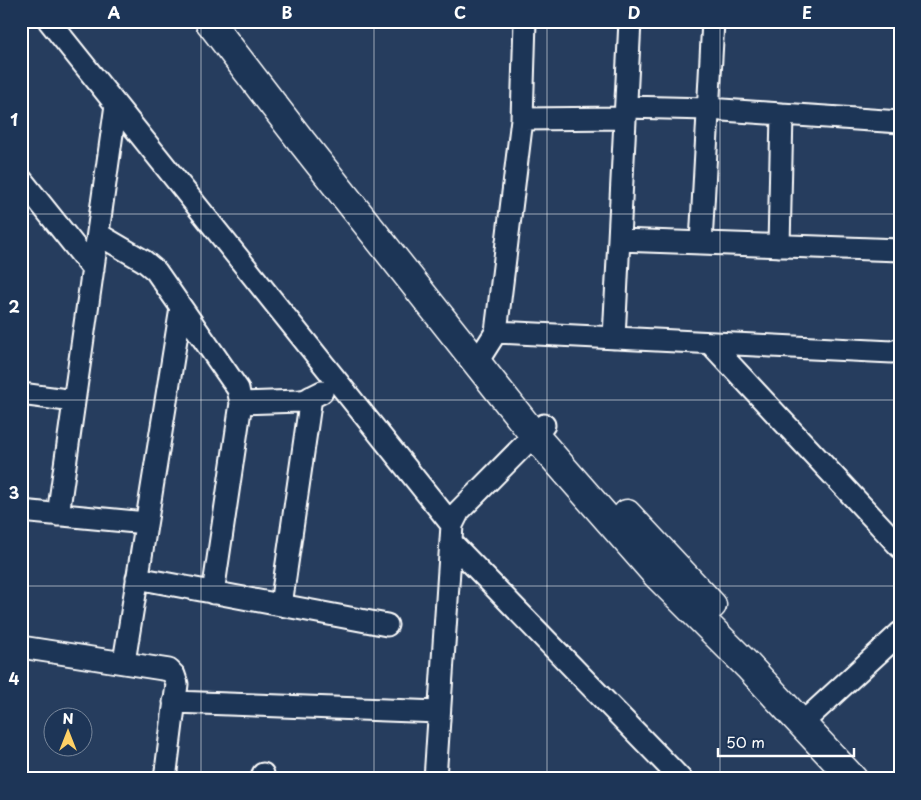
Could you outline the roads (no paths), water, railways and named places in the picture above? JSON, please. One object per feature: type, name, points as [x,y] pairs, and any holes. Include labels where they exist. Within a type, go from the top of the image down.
[{"type":"street","points":[[49,21],[339,384],[452,533],[681,779]]},
{"type":"street","points":[[209,21],[302,142],[486,348]]},
{"type":"street","points":[[228,21],[486,348],[539,430],[656,574],[748,666],[872,779]]},
{"type":"street","points":[[486,348],[522,119],[525,21]]},
{"type":"street","points":[[614,338],[630,21]]},
{"type":"street","points":[[701,243],[713,21]]},
{"type":"street","points":[[58,515],[116,105]]},
{"type":"street","points":[[522,119],[708,109],[900,122]]},
{"type":"street","points":[[779,246],[782,114]]},
{"type":"street","points":[[21,179],[93,268]]},
{"type":"street","points":[[98,234],[156,271],[238,389],[241,403],[213,592]]},
{"type":"street","points":[[619,240],[900,250]]},
{"type":"street","points":[[124,662],[181,308]]},
{"type":"street","points":[[486,348],[614,338],[892,352],[900,349]]},
{"type":"street","points":[[710,343],[900,547]]},
{"type":"street","points":[[241,403],[300,401],[311,398],[339,384]]},
{"type":"street","points":[[21,394],[74,401]]},
{"type":"street","points":[[281,605],[311,398]]},
{"type":"street","points":[[435,779],[452,533],[459,511],[539,430]]},
{"type":"street","points":[[539,430],[812,714],[853,779]]},
{"type":"street","points":[[21,511],[146,523]]},
{"type":"street","points":[[138,578],[387,625]]},
{"type":"street","points":[[812,714],[900,633]]},
{"type":"street","points":[[21,647],[168,670],[174,676],[177,684],[165,779]]},
{"type":"street","points":[[174,702],[439,712]]}]
